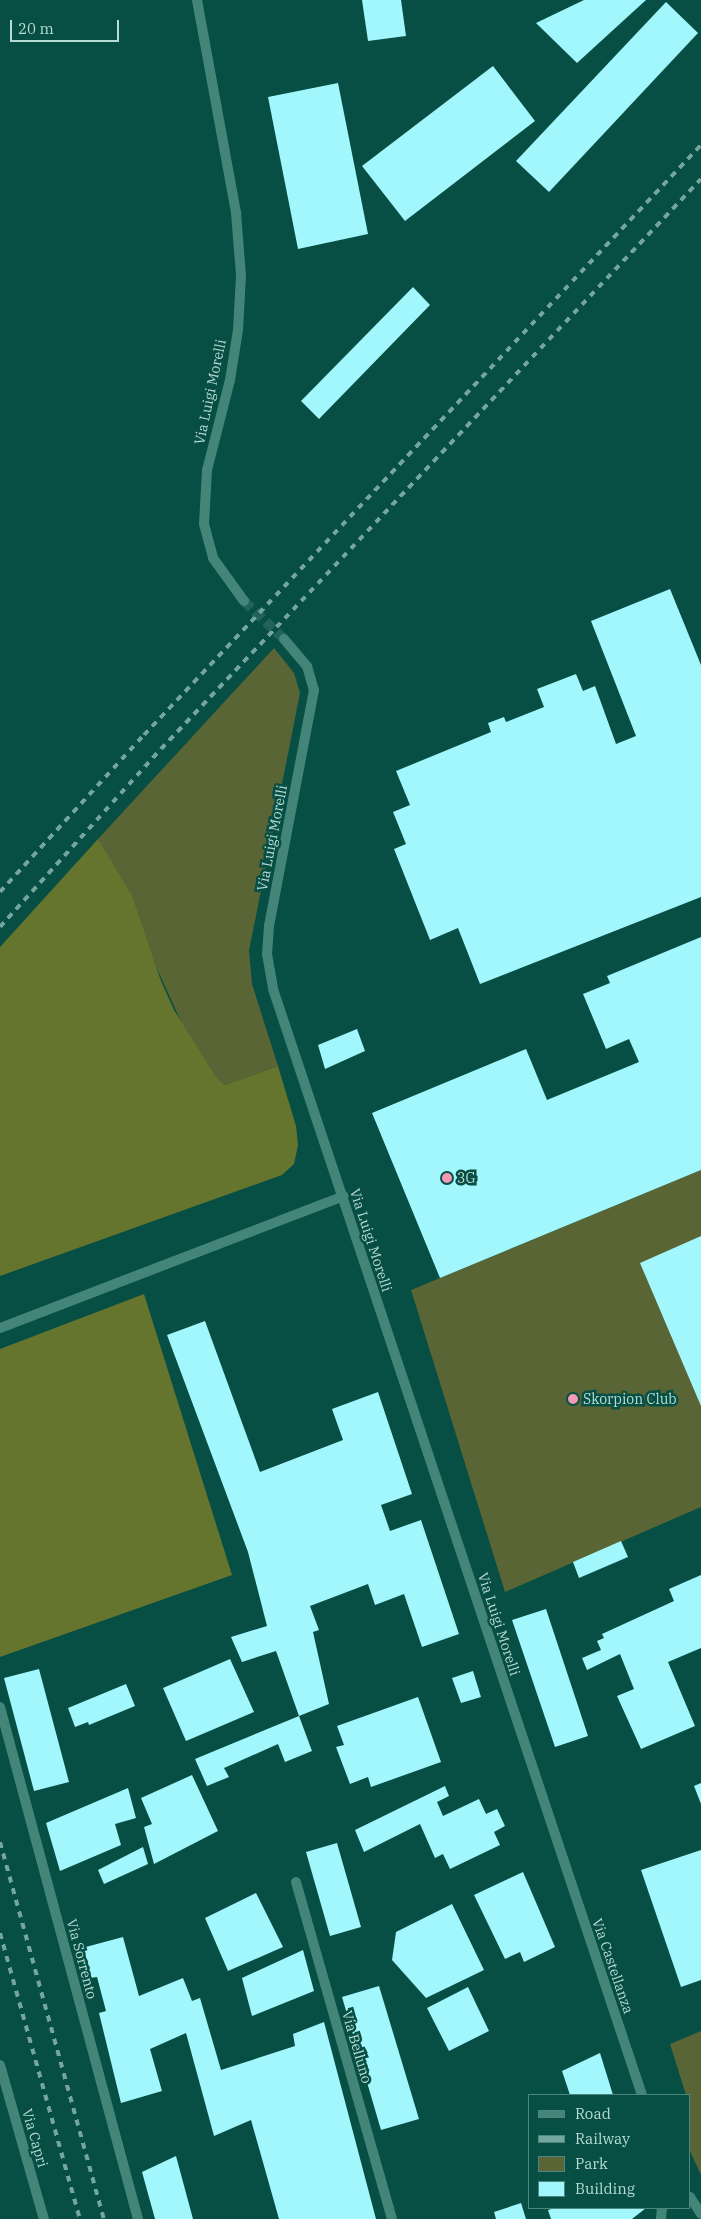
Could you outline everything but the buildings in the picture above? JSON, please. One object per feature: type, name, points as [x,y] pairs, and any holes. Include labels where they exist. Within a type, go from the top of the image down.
[{"type":"street","name":"Via Luigi Morelli","points":[[197,0],[236,213],[240,275],[238,330],[230,380],[208,470],[204,524],[213,558],[244,601]]},
{"type":"street","name":"Via Luigi Morelli","points":[[284,639],[308,666],[314,690],[269,926],[267,954],[277,1002],[558,1846]]},
{"type":"street","points":[[0,1328],[343,1196]]},
{"type":"street","name":"Via Sorrento","points":[[0,1707],[138,2219]]},
{"type":"street","name":"Via Castellanza","points":[[558,1846],[642,2094]]},
{"type":"street","name":"Via Belluno","points":[[296,1882],[392,2219]]},
{"type":"street","name":"Via Capri","points":[[0,2065],[44,2219]]},
{"type":"street","points":[[691,2198],[701,2214]]},
{"type":"green space","points":[[274,648],[294,673],[300,693],[249,951],[252,984],[278,1066],[225,1085],[216,1077],[184,1028],[98,839]]},
{"type":"green space","points":[[98,839],[132,896],[161,981],[174,1010],[216,1077],[225,1085],[278,1066],[296,1126],[298,1145],[294,1164],[282,1175],[0,1276],[0,947]]},
{"type":"green space","name":"Skorpion Club","points":[[701,1170],[701,1507],[505,1592],[411,1290]]},
{"type":"green space","points":[[144,1294],[232,1575],[0,1657],[0,1349]]},
{"type":"green space","points":[[701,2031],[701,2175],[691,2153],[691,2094],[686,2094],[670,2044]]},
{"type":"tunnel","points":[[244,601],[284,639]]},
{"type":"railway","points":[[0,892],[144,735],[701,145]]},
{"type":"railway","points":[[0,927],[161,749],[701,179]]},
{"type":"railway","points":[[0,1842],[104,2219]]},
{"type":"railway","points":[[0,1933],[80,2219]]},
{"type":"place","name":"3G","points":[[447,1178]]},
{"type":"place","name":"Skorpion Club","points":[[573,1399]]}]
